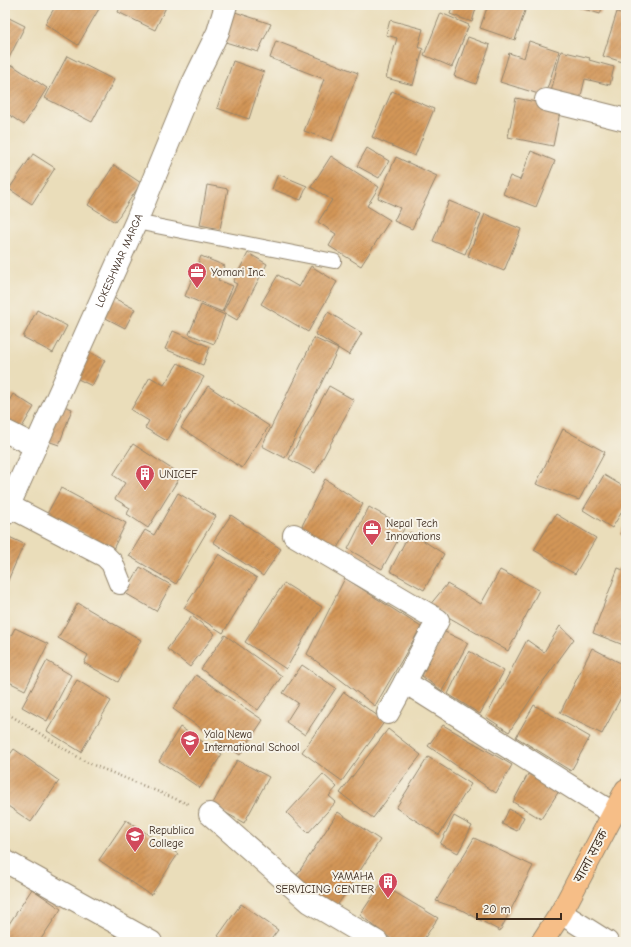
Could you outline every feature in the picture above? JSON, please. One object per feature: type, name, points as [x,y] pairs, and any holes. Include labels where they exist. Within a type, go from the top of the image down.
[{"type":"main road","name":"याला सडक","points":[[542,942],[561,913],[626,790]]},
{"type":"street","name":"LOKESHWAR MARGA","points":[[7,510],[136,222],[193,83],[218,32],[226,5]]},
{"type":"street","points":[[546,100],[626,120]]},
{"type":"street","points":[[5,431],[35,446]]},
{"type":"street","points":[[7,510],[105,556],[112,563],[120,583]]},
{"type":"street","points":[[294,535],[438,620],[388,713]]},
{"type":"street","points":[[405,682],[614,814]]},
{"type":"street","points":[[210,814],[310,902],[377,942]]},
{"type":"street","points":[[5,861],[151,942]]},
{"type":"street","points":[[561,913],[607,942]]},
{"type":"lane","points":[[136,222],[334,261]]},
{"type":"path","points":[[5,712],[86,762],[210,814]]},
{"type":"building","points":[[56,5],[96,5],[100,7],[78,45],[45,24]]},
{"type":"building","points":[[121,5],[167,5],[155,30],[118,12]]},
{"type":"building","points":[[453,5],[477,5],[472,22],[450,14]]},
{"type":"building","points":[[488,5],[517,5],[526,8],[515,40],[480,28]]},
{"type":"building","points":[[571,5],[603,5],[600,14]]},
{"type":"building","points":[[232,11],[271,24],[258,52],[222,41]]},
{"type":"building","points":[[617,12],[626,15],[626,63],[603,56]]},
{"type":"building","points":[[441,13],[469,25],[452,67],[424,55]]},
{"type":"building","points":[[5,16],[25,26],[5,66]]},
{"type":"building","points":[[390,20],[423,29],[418,47],[423,49],[413,85],[386,78],[397,38],[386,35]]},
{"type":"building","points":[[468,37],[490,45],[476,84],[454,76]]},
{"type":"building","points":[[276,41],[358,73],[332,141],[304,131],[324,79],[270,58]]},
{"type":"building","points":[[529,41],[559,51],[545,96],[500,82],[509,53],[524,58]]},
{"type":"building","points":[[561,51],[590,58],[589,60],[614,67],[610,85],[585,79],[580,100],[551,92]]},
{"type":"building","points":[[67,56],[114,80],[92,122],[45,98]]},
{"type":"building","points":[[233,61],[264,72],[249,119],[217,108]]},
{"type":"building","points":[[12,65],[47,88],[24,125],[5,112],[5,75]]},
{"type":"building","points":[[392,91],[434,109],[415,156],[372,137]]},
{"type":"building","points":[[516,98],[561,107],[553,146],[508,137]]},
{"type":"building","points":[[367,148],[389,161],[379,178],[357,166]]},
{"type":"building","points":[[531,151],[555,161],[536,207],[503,194],[510,176],[520,180]]},
{"type":"building","points":[[33,154],[55,168],[32,204],[9,189]]},
{"type":"building","points":[[331,156],[379,187],[367,206],[390,220],[361,266],[329,246],[336,234],[318,222],[332,200],[311,187]]},
{"type":"building","points":[[396,157],[437,176],[412,229],[394,221],[400,208],[378,198]]},
{"type":"building","points":[[114,165],[141,183],[115,222],[88,205]]},
{"type":"building","points":[[278,174],[307,186],[301,200],[272,189]]},
{"type":"building","points":[[207,185],[228,189],[220,229],[200,225]]},
{"type":"building","points":[[449,201],[481,214],[465,254],[433,241]]},
{"type":"building","points":[[485,214],[521,229],[504,271],[468,256]]},
{"type":"building","points":[[248,253],[267,264],[237,320],[223,312],[237,284],[233,282]]},
{"type":"building","points":[[201,256],[225,266],[218,280],[233,286],[222,312],[185,296]]},
{"type":"building","points":[[311,266],[337,282],[308,332],[261,304],[278,275],[299,287]]},
{"type":"building","points":[[106,294],[135,309],[125,328],[96,313]]},
{"type":"building","points":[[201,305],[225,315],[214,344],[189,334]]},
{"type":"building","points":[[37,310],[67,326],[53,353],[23,337]]},
{"type":"building","points":[[328,312],[362,333],[349,355],[315,334]]},
{"type":"building","points":[[173,331],[210,347],[203,365],[165,349]]},
{"type":"building","points":[[314,338],[338,349],[285,458],[262,446]]},
{"type":"building","points":[[89,352],[105,360],[92,386],[76,378]]},
{"type":"building","points":[[178,363],[204,377],[167,441],[145,428],[149,421],[131,410],[150,377],[164,385]]},
{"type":"building","points":[[208,386],[269,426],[242,468],[181,428]]},
{"type":"building","points":[[329,386],[354,400],[315,473],[289,459]]},
{"type":"building","points":[[13,394],[34,407],[18,434],[5,426],[5,408]]},
{"type":"building","points":[[56,403],[72,409],[59,445],[42,439]]},
{"type":"building","points":[[563,429],[605,452],[579,500],[536,484]]},
{"type":"building","name":"UNICEF","points":[[133,444],[181,475],[148,528],[127,514],[130,508],[115,499],[125,483],[113,475]]},
{"type":"building","points":[[604,475],[626,488],[626,505],[612,528],[583,510]]},
{"type":"building","points":[[325,479],[363,504],[337,548],[301,528]]},
{"type":"building","points":[[61,488],[126,523],[113,549],[47,514]]},
{"type":"building","points":[[178,493],[216,516],[176,584],[129,556],[145,530],[154,535]]},
{"type":"building","points":[[369,507],[405,527],[382,569],[348,549]]},
{"type":"building","points":[[556,514],[596,538],[575,574],[534,550]]},
{"type":"building","points":[[231,515],[281,549],[263,576],[213,542]]},
{"type":"building","points":[[626,523],[626,537],[620,534]]},
{"type":"building","points":[[410,532],[444,554],[424,590],[390,571]]},
{"type":"building","points":[[5,535],[24,544],[5,587]]},
{"type":"building","points":[[219,554],[257,578],[223,633],[184,608]]},
{"type":"building","points":[[140,567],[171,585],[156,611],[125,593]]},
{"type":"building","points":[[618,568],[626,571],[626,646],[593,633]]},
{"type":"building","points":[[500,570],[539,590],[508,651],[429,606],[447,584],[481,604]]},
{"type":"building","points":[[345,578],[421,627],[375,706],[307,654]]},
{"type":"building","points":[[284,583],[322,607],[286,669],[245,642]]},
{"type":"building","points":[[78,603],[141,640],[118,682],[84,663],[88,655],[58,638]]},
{"type":"building","points":[[192,616],[215,634],[190,667],[167,649]]},
{"type":"building","points":[[560,626],[574,639],[509,732],[486,717],[527,640],[544,652]]},
{"type":"building","points":[[15,628],[48,644],[25,690],[5,680],[5,647]]},
{"type":"building","points":[[443,631],[468,643],[442,691],[422,676]]},
{"type":"building","points":[[225,635],[282,676],[258,710],[201,669]]},
{"type":"building","points":[[592,648],[626,666],[626,688],[602,734],[560,713]]},
{"type":"building","points":[[469,651],[504,671],[480,714],[448,694]]},
{"type":"building","points":[[47,661],[71,675],[47,721],[22,707]]},
{"type":"building","points":[[302,665],[336,688],[305,735],[286,722],[298,703],[283,693]]},
{"type":"building","points":[[196,675],[263,720],[240,755],[173,709]]},
{"type":"building","points":[[77,680],[111,701],[81,752],[47,731]]},
{"type":"building","points":[[344,692],[385,721],[342,781],[302,752]]},
{"type":"building","points":[[534,705],[590,737],[571,771],[516,737]]},
{"type":"building","points":[[443,725],[512,765],[496,793],[428,746]]},
{"type":"building","name":"Yala Newa International School","points":[[180,727],[222,754],[200,788],[159,761]]},
{"type":"building","points":[[388,729],[421,755],[373,818],[340,793]]},
{"type":"building","points":[[14,749],[59,781],[31,822],[5,804],[5,761]]},
{"type":"building","points":[[428,757],[471,784],[439,835],[396,808]]},
{"type":"building","points":[[237,760],[269,777],[244,823],[212,805]]},
{"type":"building","points":[[323,774],[337,787],[329,796],[336,802],[308,833],[287,813]]},
{"type":"building","points":[[528,774],[559,791],[541,819],[513,802]]},
{"type":"building","points":[[509,809],[524,817],[517,831],[502,824]]},
{"type":"building","points":[[338,812],[380,840],[333,912],[291,884]]},
{"type":"building","points":[[454,816],[472,826],[458,853],[440,844]]},
{"type":"building","points":[[126,820],[178,854],[151,895],[99,860]]},
{"type":"building","points":[[474,838],[533,866],[500,931],[460,909],[436,901]]},
{"type":"building","name":"YAMAHA SERVICING CENTER","points":[[381,884],[438,918],[422,942],[395,942],[360,915]]},
{"type":"building","points":[[32,889],[61,909],[39,942],[5,942],[5,930]]},
{"type":"building","points":[[241,904],[278,930],[269,942],[226,942],[218,936]]},
{"type":"place","name":"Yomari Inc.","points":[[197,289]]},
{"type":"place","name":"UNICEF","points":[[145,491]]},
{"type":"place","name":"Nepal Tech Innovations","points":[[372,546]]},
{"type":"place","name":"Yala Newa International School","points":[[190,757]]},
{"type":"place","name":"Republica College","points":[[135,853]]},
{"type":"place","name":"YAMAHA SERVICING CENTER","points":[[388,899]]}]
